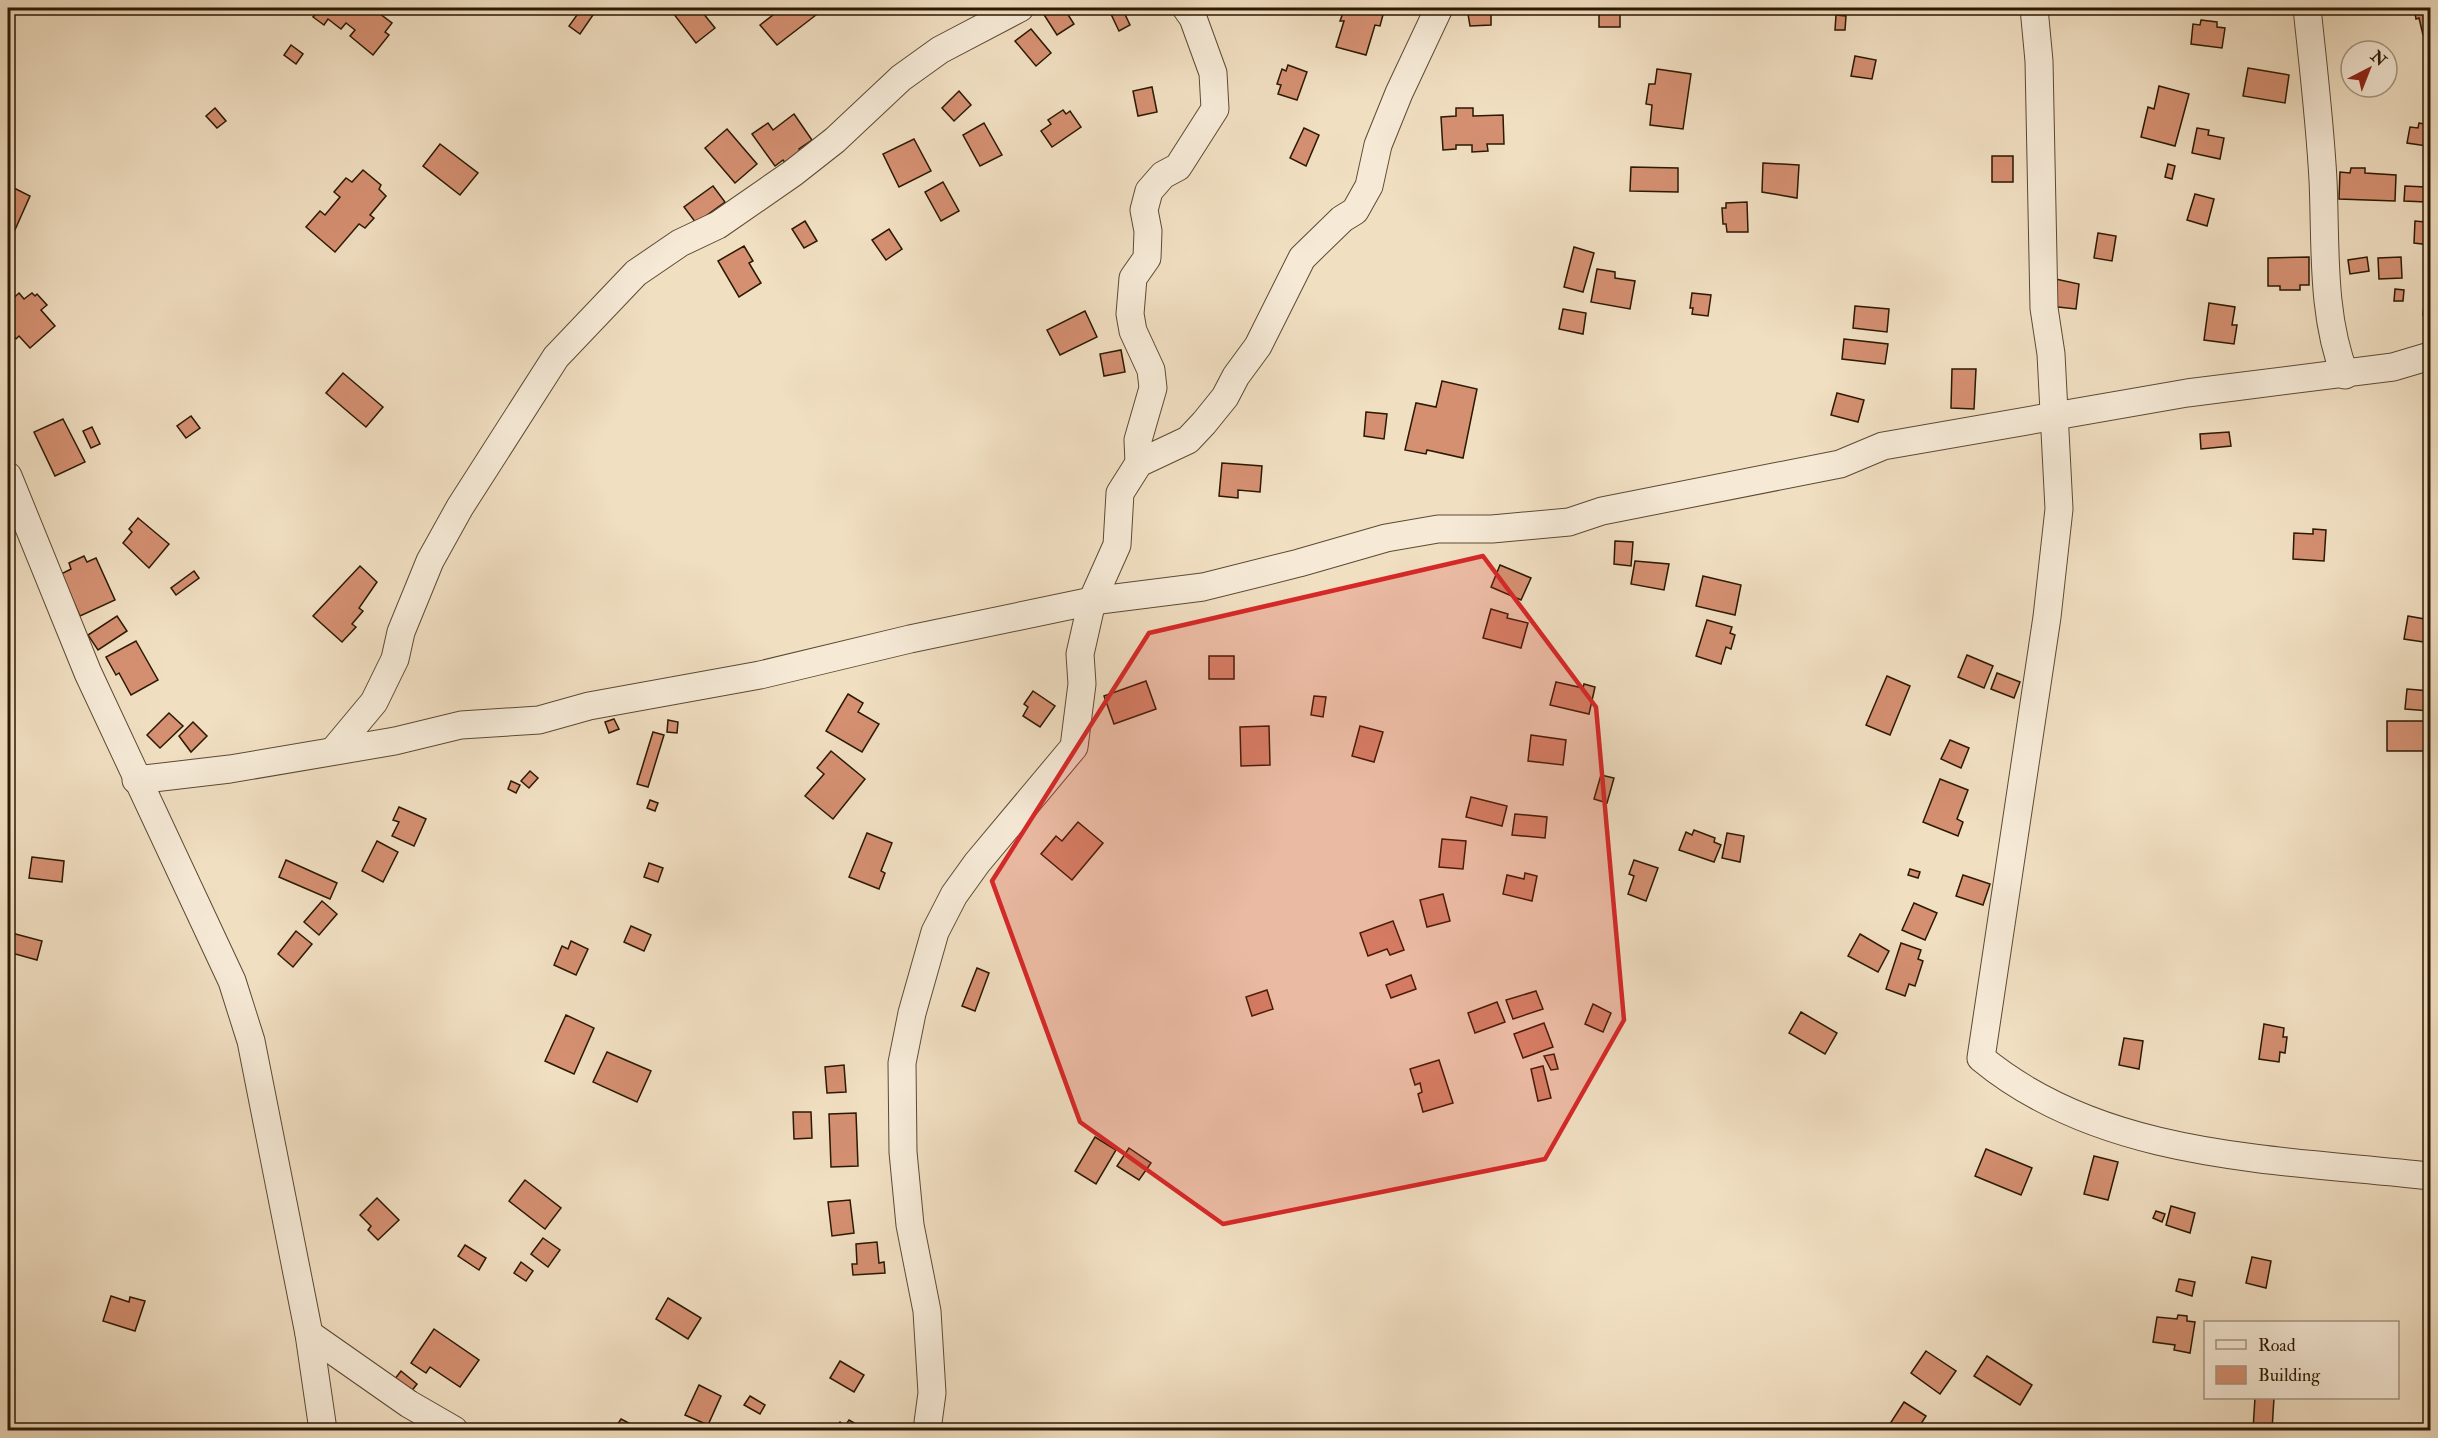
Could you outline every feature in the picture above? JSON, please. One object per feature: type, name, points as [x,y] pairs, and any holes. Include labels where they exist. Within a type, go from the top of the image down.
[{"type":"street","points":[[334,750],[374,702],[395,659],[401,632],[430,561],[460,507],[556,357],[636,273],[680,243],[718,225],[793,173],[835,140],[901,78],[940,50],[1020,8]]},
{"type":"street","points":[[1139,463],[1138,440],[1153,388],[1151,370],[1133,331],[1130,314],[1133,278],[1147,258],[1148,231],[1144,210],[1149,191],[1163,175],[1178,167],[1215,109],[1213,73],[1193,18],[1186,8]]},
{"type":"street","points":[[927,1431],[932,1393],[927,1311],[910,1225],[903,1152],[903,1063],[912,1013],[935,932],[954,895],[977,863],[1074,747],[1082,684],[1080,654],[1092,601],[1117,545],[1120,493],[1139,463],[1188,440],[1204,423],[1225,397],[1236,376],[1258,346],[1302,258],[1342,219],[1355,211],[1369,186],[1378,145],[1399,93],[1439,8]]},
{"type":"street","points":[[2034,8],[2039,61],[2044,308],[2051,354],[2059,509],[2048,606],[1981,1058],[2002,1076],[2086,1120],[2136,1137],[2218,1153],[2430,1176]]},
{"type":"street","points":[[2307,8],[2321,144],[2330,316],[2334,348],[2345,375]]},
{"type":"street","points":[[135,780],[231,770],[395,741],[461,725],[539,720],[589,706],[760,675],[910,639],[1092,601],[1203,587],[1386,538],[1438,529],[1492,529],[1569,522],[1602,511],[1840,464],[1883,446],[2055,418],[2187,393],[2302,377],[2345,375],[2393,367],[2430,356]]},
{"type":"street","points":[[8,476],[32,542],[135,780],[228,972],[251,1041],[309,1334],[323,1431]]},
{"type":"street","points":[[309,1334],[409,1404],[454,1431]]},
{"type":"highlighted area","points":[[1483,556],[1596,707],[1624,1020],[1545,1159],[1223,1224],[1080,1122],[992,881],[1149,633]]},
{"type":"building","points":[[321,8],[372,8],[392,23],[385,32],[389,35],[373,55],[350,36],[355,30],[346,23],[341,29],[328,19],[324,25],[313,17]]},
{"type":"building","points":[[582,8],[595,12],[580,34],[569,26]]},
{"type":"building","points":[[680,8],[699,8],[715,28],[696,43],[673,13]]},
{"type":"building","points":[[782,8],[810,8],[816,15],[777,45],[760,25]]},
{"type":"building","points":[[1068,8],[1065,10],[1074,24],[1057,35],[1041,10]]},
{"type":"building","points":[[1122,8],[1130,25],[1119,31],[1110,12]]},
{"type":"building","points":[[1373,8],[1384,11],[1380,26],[1375,25],[1366,55],[1336,47],[1344,21],[1340,21],[1344,10]]},
{"type":"building","points":[[1467,8],[1491,8],[1491,25],[1470,26]]},
{"type":"building","points":[[1594,8],[1620,8],[1620,27],[1599,27],[1599,11],[1594,12]]},
{"type":"building","points":[[2414,8],[2430,8],[2430,34],[2423,35]]},
{"type":"building","points":[[1836,15],[1846,16],[1845,30],[1835,30]]},
{"type":"building","points":[[2201,20],[2217,22],[2217,27],[2225,28],[2222,48],[2191,44],[2193,24],[2200,25]]},
{"type":"building","points":[[1031,29],[1051,53],[1036,66],[1015,41]]},
{"type":"building","points":[[291,45],[303,54],[296,64],[284,55]]},
{"type":"building","points":[[1855,56],[1876,60],[1872,79],[1851,76]]},
{"type":"building","points":[[1288,65],[1307,72],[1297,100],[1278,94],[1281,85],[1277,84],[1282,69],[1286,71]]},
{"type":"building","points":[[2248,68],[2289,75],[2285,103],[2243,96]]},
{"type":"building","points":[[1657,69],[1691,74],[1683,129],[1650,125],[1652,105],[1646,104],[1649,84],[1655,84]]},
{"type":"building","points":[[2159,86],[2189,94],[2175,146],[2141,137],[2148,107],[2154,109]]},
{"type":"building","points":[[1152,87],[1157,112],[1138,116],[1133,91]]},
{"type":"building","points":[[959,91],[971,105],[954,121],[942,108]]},
{"type":"building","points":[[215,108],[226,121],[217,128],[206,116]]},
{"type":"building","points":[[1456,108],[1473,108],[1473,116],[1503,115],[1504,144],[1487,144],[1488,151],[1472,152],[1472,145],[1456,145],[1456,149],[1443,150],[1441,117],[1456,116]]},
{"type":"building","points":[[1063,110],[1066,114],[1070,111],[1081,127],[1052,147],[1041,131],[1051,124],[1048,120]]},
{"type":"building","points":[[794,114],[812,140],[799,149],[803,154],[787,165],[783,160],[775,166],[752,134],[768,123],[773,130]]},
{"type":"building","points":[[984,123],[1002,155],[980,166],[963,135]]},
{"type":"building","points":[[2419,123],[2430,125],[2427,146],[2407,143],[2410,127],[2418,128]]},
{"type":"building","points":[[1304,128],[1319,135],[1306,166],[1290,158]]},
{"type":"building","points":[[2197,128],[2209,130],[2208,135],[2224,138],[2220,159],[2192,153]]},
{"type":"building","points":[[727,129],[757,164],[735,183],[705,148]]},
{"type":"building","points":[[914,139],[931,171],[899,187],[883,154]]},
{"type":"building","points":[[440,144],[478,173],[460,195],[423,166]]},
{"type":"building","points":[[1992,156],[2013,156],[2013,182],[1992,182]]},
{"type":"building","points":[[1763,163],[1799,165],[1797,198],[1762,192]]},
{"type":"building","points":[[2168,164],[2175,166],[2172,179],[2165,177]]},
{"type":"building","points":[[1631,167],[1678,168],[1678,192],[1630,191]]},
{"type":"building","points":[[2351,168],[2365,168],[2365,173],[2396,175],[2395,201],[2339,199],[2340,172],[2350,173]]},
{"type":"building","points":[[363,170],[381,185],[379,189],[386,196],[370,215],[374,218],[365,228],[359,224],[335,252],[306,227],[320,211],[325,215],[340,197],[334,192],[346,178],[352,182]]},
{"type":"building","points":[[943,182],[959,211],[941,221],[925,192]]},
{"type":"building","points":[[8,185],[30,196],[14,232],[8,229]]},
{"type":"building","points":[[713,186],[725,202],[696,223],[684,207]]},
{"type":"building","points":[[2405,186],[2426,187],[2426,202],[2404,201]]},
{"type":"building","points":[[2195,194],[2214,199],[2207,226],[2187,220]]},
{"type":"building","points":[[1747,202],[1748,232],[1727,232],[1726,224],[1723,224],[1722,208],[1726,208],[1726,203]]},
{"type":"building","points":[[2425,218],[2430,219],[2430,245],[2414,243],[2415,221],[2425,222]]},
{"type":"building","points":[[805,221],[817,241],[804,248],[792,229]]},
{"type":"building","points":[[889,229],[902,249],[886,260],[872,240]]},
{"type":"building","points":[[2098,233],[2116,236],[2112,261],[2094,258]]},
{"type":"building","points":[[744,246],[753,261],[749,263],[761,283],[739,297],[718,261]]},
{"type":"building","points":[[1574,247],[1594,253],[1583,292],[1564,287]]},
{"type":"building","points":[[2309,257],[2309,285],[2300,285],[2300,290],[2280,290],[2280,286],[2268,286],[2268,258]]},
{"type":"building","points":[[2367,257],[2369,271],[2350,274],[2348,260]]},
{"type":"building","points":[[2401,257],[2402,278],[2379,279],[2378,258]]},
{"type":"building","points":[[1597,269],[1615,272],[1615,278],[1635,281],[1630,309],[1591,302]]},
{"type":"building","points":[[2051,278],[2079,284],[2076,309],[2049,306]]},
{"type":"building","points":[[2395,289],[2404,290],[2403,301],[2394,301]]},
{"type":"building","points":[[19,293],[24,299],[32,293],[35,296],[37,294],[47,305],[41,310],[55,326],[30,348],[19,336],[16,339],[8,329],[8,303]]},
{"type":"building","points":[[1692,293],[1711,295],[1708,316],[1692,314],[1693,308],[1690,308]]},
{"type":"building","points":[[2209,303],[2235,307],[2232,325],[2237,325],[2234,344],[2204,340]]},
{"type":"building","points":[[2429,303],[2430,322],[2426,321],[2427,315],[2423,315],[2424,305],[2428,306]]},
{"type":"building","points":[[1855,306],[1889,309],[1887,332],[1853,328]]},
{"type":"building","points":[[1563,309],[1586,313],[1583,334],[1559,329]]},
{"type":"building","points":[[1085,311],[1097,337],[1060,355],[1047,330]]},
{"type":"building","points":[[1844,339],[1888,344],[1885,364],[1842,359]]},
{"type":"building","points":[[1121,350],[1125,372],[1104,376],[1100,354]]},
{"type":"building","points":[[1952,369],[1976,369],[1974,409],[1951,408]]},
{"type":"building","points":[[343,373],[383,407],[366,427],[326,393]]},
{"type":"building","points":[[1442,381],[1477,389],[1463,458],[1427,450],[1426,454],[1405,450],[1416,403],[1436,407]]},
{"type":"building","points":[[1837,393],[1864,400],[1858,422],[1831,415]]},
{"type":"building","points":[[1366,412],[1387,414],[1384,439],[1364,436]]},
{"type":"building","points":[[191,416],[200,428],[186,438],[177,426]]},
{"type":"building","points":[[63,419],[85,462],[55,476],[34,432]]},
{"type":"building","points":[[92,427],[100,444],[91,448],[83,431]]},
{"type":"building","points":[[2229,432],[2231,446],[2201,449],[2200,434]]},
{"type":"building","points":[[1222,463],[1262,466],[1260,492],[1238,490],[1238,498],[1219,496]]},
{"type":"building","points":[[138,518],[169,544],[149,568],[123,543],[132,532],[129,529]]},
{"type":"building","points":[[2313,529],[2326,530],[2324,561],[2293,559],[2294,533],[2313,534]]},
{"type":"building","points":[[1615,541],[1633,542],[1631,566],[1614,564]]},
{"type":"building","points":[[84,556],[87,562],[96,558],[115,600],[80,616],[61,574],[71,569],[69,563]]},
{"type":"building","points":[[1635,561],[1669,564],[1664,590],[1631,584]]},
{"type":"building","points":[[1500,565],[1531,578],[1521,600],[1491,587]]},
{"type":"building","points":[[360,566],[377,582],[359,608],[363,611],[352,624],[356,627],[342,642],[313,616]]},
{"type":"building","points":[[194,571],[199,578],[176,595],[171,588]]},
{"type":"building","points":[[1703,576],[1741,585],[1735,615],[1696,606]]},
{"type":"building","points":[[1491,609],[1508,614],[1507,618],[1528,623],[1521,648],[1483,638]]},
{"type":"building","points":[[117,616],[127,631],[98,650],[88,635]]},
{"type":"building","points":[[2408,616],[2430,620],[2430,643],[2404,639]]},
{"type":"building","points":[[1707,620],[1732,627],[1730,633],[1735,635],[1731,649],[1726,647],[1721,664],[1696,656]]},
{"type":"building","points":[[136,641],[158,680],[131,695],[119,673],[116,675],[106,657]]},
{"type":"building","points":[[1967,655],[1993,666],[1984,688],[1958,677]]},
{"type":"building","points":[[1209,656],[1234,656],[1234,679],[1209,679]]},
{"type":"building","points":[[1997,673],[2020,682],[2014,698],[1991,689]]},
{"type":"building","points":[[1887,676],[1910,686],[1890,735],[1866,725]]},
{"type":"building","points":[[1146,681],[1156,709],[1114,724],[1104,696]]},
{"type":"building","points":[[1556,682],[1583,688],[1584,684],[1595,687],[1589,714],[1550,705]]},
{"type":"building","points":[[2407,689],[2430,691],[2430,711],[2405,709]]},
{"type":"building","points":[[1033,691],[1055,706],[1040,727],[1023,716],[1028,707],[1024,704]]},
{"type":"building","points":[[848,694],[863,703],[858,712],[879,724],[862,752],[826,731]]},
{"type":"building","points":[[1314,696],[1326,697],[1323,717],[1311,715]]},
{"type":"building","points":[[169,713],[183,726],[160,748],[147,735]]},
{"type":"building","points":[[614,719],[619,729],[609,733],[605,722]]},
{"type":"building","points":[[668,720],[678,722],[677,733],[667,732]]},
{"type":"building","points":[[2387,721],[2429,721],[2429,751],[2387,751]]},
{"type":"building","points":[[193,722],[207,736],[191,752],[179,736]]},
{"type":"building","points":[[1269,726],[1270,765],[1241,766],[1240,727]]},
{"type":"building","points":[[1360,726],[1383,732],[1374,762],[1352,756]]},
{"type":"building","points":[[653,732],[664,735],[648,787],[637,784]]},
{"type":"building","points":[[1531,735],[1566,740],[1563,765],[1528,761]]},
{"type":"building","points":[[1950,740],[1969,748],[1961,768],[1941,759]]},
{"type":"building","points":[[831,751],[865,779],[833,819],[805,796],[824,774],[817,768]]},
{"type":"building","points":[[530,771],[538,778],[529,788],[521,781]]},
{"type":"building","points":[[1601,775],[1614,778],[1607,803],[1594,799]]},
{"type":"building","points":[[1940,779],[1968,790],[1957,819],[1963,822],[1958,836],[1923,822]]},
{"type":"building","points":[[511,781],[520,785],[516,793],[508,789]]},
{"type":"building","points":[[1471,797],[1507,806],[1502,826],[1466,817]]},
{"type":"building","points":[[650,800],[658,803],[655,811],[647,808]]},
{"type":"building","points":[[399,807],[426,819],[414,846],[392,836],[399,822],[393,820]]},
{"type":"building","points":[[1515,814],[1547,817],[1545,838],[1512,835]]},
{"type":"building","points":[[1078,822],[1103,843],[1072,880],[1041,854],[1056,836],[1062,841]]},
{"type":"building","points":[[1694,830],[1715,838],[1714,842],[1721,845],[1714,862],[1679,850],[1686,832],[1692,835]]},
{"type":"building","points":[[867,833],[892,843],[881,871],[885,873],[879,889],[849,877]]},
{"type":"building","points":[[1727,833],[1744,836],[1740,862],[1722,858]]},
{"type":"building","points":[[1442,839],[1466,841],[1463,869],[1439,867]]},
{"type":"building","points":[[377,841],[398,852],[383,882],[362,871]]},
{"type":"building","points":[[32,857],[64,861],[62,882],[29,878]]},
{"type":"building","points":[[286,860],[337,883],[330,899],[279,877]]},
{"type":"building","points":[[1634,860],[1658,868],[1646,901],[1628,894],[1634,876],[1629,874]]},
{"type":"building","points":[[649,863],[663,868],[658,882],[644,877]]},
{"type":"building","points":[[1910,869],[1920,872],[1918,878],[1908,875]]},
{"type":"building","points":[[1525,873],[1537,876],[1532,901],[1503,894],[1507,875],[1524,879]]},
{"type":"building","points":[[1963,875],[1990,884],[1983,905],[1956,896]]},
{"type":"building","points":[[1443,894],[1450,921],[1427,927],[1420,900]]},
{"type":"building","points":[[322,901],[337,914],[319,935],[304,922]]},
{"type":"building","points":[[1914,903],[1937,913],[1925,940],[1902,930]]},
{"type":"building","points":[[1393,921],[1404,950],[1390,955],[1387,949],[1368,956],[1360,933]]},
{"type":"building","points":[[631,926],[651,935],[644,951],[624,942]]},
{"type":"building","points":[[296,931],[312,944],[293,967],[278,954]]},
{"type":"building","points":[[8,932],[42,941],[37,960],[8,952]]},
{"type":"building","points":[[1860,934],[1889,951],[1878,972],[1848,956]]},
{"type":"building","points":[[571,941],[588,949],[576,975],[554,965],[562,946],[568,949]]},
{"type":"building","points":[[1901,943],[1921,950],[1918,959],[1923,961],[1915,986],[1909,984],[1905,996],[1886,989]]},
{"type":"building","points":[[977,968],[989,973],[975,1011],[962,1006]]},
{"type":"building","points":[[1411,975],[1416,989],[1391,998],[1386,985]]},
{"type":"building","points":[[1267,990],[1273,1009],[1252,1016],[1246,997]]},
{"type":"building","points":[[1536,991],[1543,1009],[1513,1019],[1506,1000]]},
{"type":"building","points":[[1497,1002],[1505,1022],[1475,1033],[1468,1013]]},
{"type":"building","points":[[1593,1004],[1611,1013],[1603,1032],[1585,1024]]},
{"type":"building","points":[[1801,1012],[1837,1033],[1825,1054],[1789,1033]]},
{"type":"building","points":[[566,1015],[594,1028],[574,1074],[545,1061]]},
{"type":"building","points":[[1544,1023],[1553,1047],[1523,1058],[1514,1034]]},
{"type":"building","points":[[2264,1024],[2284,1028],[2283,1037],[2287,1037],[2285,1053],[2280,1052],[2279,1062],[2259,1059]]},
{"type":"building","points":[[2124,1038],[2143,1041],[2139,1069],[2119,1065]]},
{"type":"building","points":[[607,1052],[651,1071],[637,1102],[593,1082]]},
{"type":"building","points":[[1554,1054],[1558,1069],[1551,1070],[1544,1056]]},
{"type":"building","points":[[1439,1060],[1453,1103],[1423,1112],[1418,1094],[1422,1092],[1420,1083],[1415,1085],[1410,1069]]},
{"type":"building","points":[[844,1065],[846,1092],[827,1093],[825,1067]]},
{"type":"building","points":[[1543,1066],[1551,1098],[1538,1101],[1531,1069]]},
{"type":"building","points":[[793,1112],[811,1112],[812,1138],[794,1139]]},
{"type":"building","points":[[856,1113],[858,1166],[831,1167],[829,1114]]},
{"type":"building","points":[[1095,1137],[1116,1150],[1096,1184],[1075,1171]]},
{"type":"building","points":[[1129,1148],[1151,1163],[1139,1180],[1117,1166]]},
{"type":"building","points":[[1986,1149],[2032,1168],[2021,1195],[1975,1176]]},
{"type":"building","points":[[2094,1156],[2118,1162],[2108,1200],[2084,1194]]},
{"type":"building","points":[[525,1180],[561,1208],[545,1229],[509,1201]]},
{"type":"building","points":[[377,1198],[399,1220],[378,1240],[368,1230],[371,1226],[360,1215]]},
{"type":"building","points":[[850,1200],[854,1233],[832,1236],[828,1202]]},
{"type":"building","points":[[2171,1206],[2195,1213],[2190,1233],[2166,1225]]},
{"type":"building","points":[[2156,1211],[2165,1214],[2162,1222],[2153,1218]]},
{"type":"building","points":[[543,1238],[560,1250],[548,1267],[531,1254]]},
{"type":"building","points":[[877,1242],[879,1263],[884,1262],[885,1273],[853,1275],[852,1264],[857,1264],[856,1244]]},
{"type":"building","points":[[465,1245],[486,1258],[479,1270],[458,1256]]},
{"type":"building","points":[[2252,1257],[2271,1261],[2266,1288],[2246,1283]]},
{"type":"building","points":[[521,1262],[533,1271],[526,1281],[514,1273]]},
{"type":"building","points":[[2179,1279],[2195,1282],[2192,1296],[2176,1291]]},
{"type":"building","points":[[111,1296],[129,1302],[130,1297],[145,1301],[135,1331],[103,1321]]},
{"type":"building","points":[[668,1298],[701,1318],[688,1339],[656,1319]]},
{"type":"building","points":[[2178,1315],[2187,1316],[2187,1321],[2195,1322],[2190,1353],[2174,1350],[2175,1345],[2153,1342],[2157,1317],[2177,1319]]},
{"type":"building","points":[[434,1329],[479,1360],[460,1387],[430,1367],[426,1373],[411,1363]]},
{"type":"building","points":[[1926,1351],[1956,1371],[1940,1394],[1911,1373]]},
{"type":"building","points":[[1987,1356],[2032,1385],[2020,1405],[1974,1376]]},
{"type":"building","points":[[840,1361],[864,1375],[854,1392],[830,1378]]},
{"type":"building","points":[[401,1371],[417,1384],[407,1397],[391,1384]]},
{"type":"building","points":[[699,1385],[721,1396],[708,1425],[685,1415]]},
{"type":"building","points":[[750,1396],[765,1405],[760,1414],[744,1405]]},
{"type":"building","points":[[2255,1399],[2274,1399],[2272,1430],[2253,1430]]},
{"type":"building","points":[[1904,1402],[1926,1416],[1917,1430],[1886,1430]]},
{"type":"building","points":[[621,1419],[642,1430],[614,1430]]},
{"type":"building","points":[[849,1420],[866,1430],[834,1430],[840,1422],[845,1426]]}]
